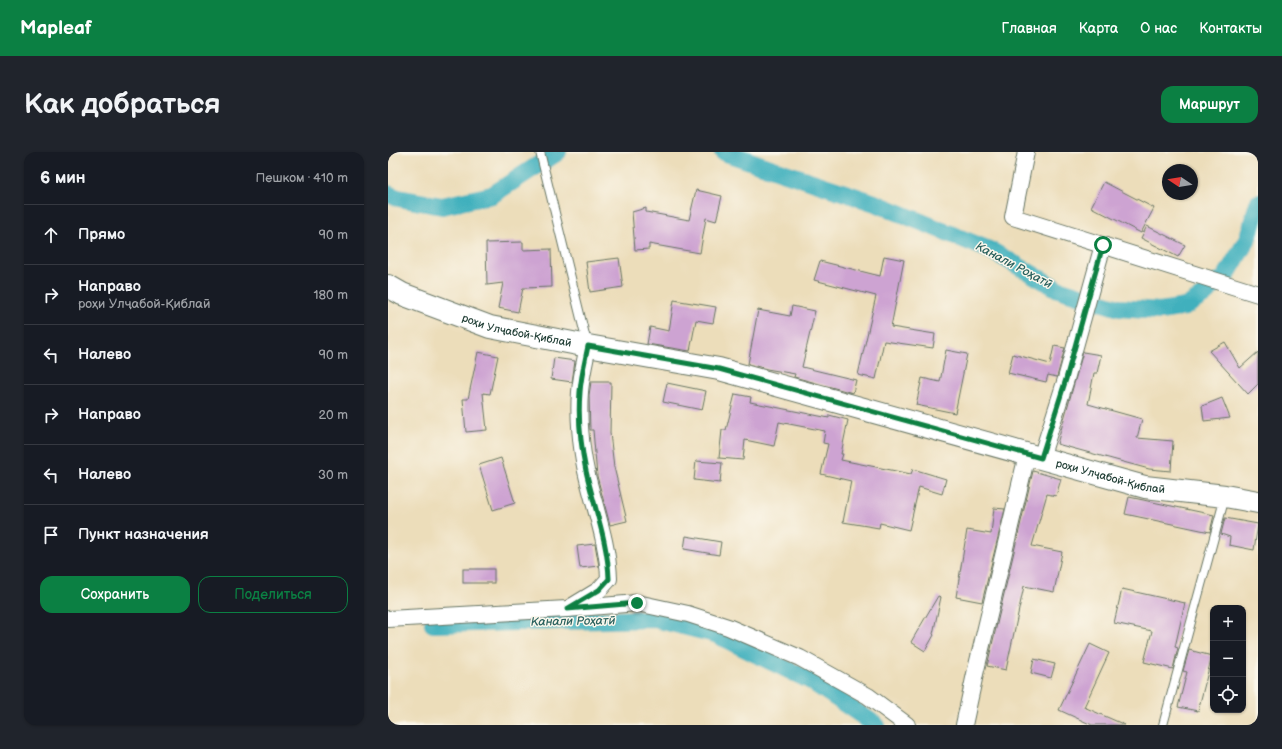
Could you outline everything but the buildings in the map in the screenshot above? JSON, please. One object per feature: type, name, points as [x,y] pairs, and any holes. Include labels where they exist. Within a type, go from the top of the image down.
[{"type":"street","points":[[1026,152],[1013,217],[1258,294]]},
{"type":"street","points":[[964,725],[975,674],[1034,456],[1066,379],[1103,245]]},
{"type":"street","name":"роҳи Улҷабой-Қиблаӣ","points":[[388,286],[402,294],[490,327],[719,369],[1145,487],[1225,496],[1258,502]]},
{"type":"street","points":[[567,609],[599,590],[609,579],[604,539],[586,470],[580,425],[580,391],[588,346]]},
{"type":"street","points":[[388,619],[567,609],[637,603],[688,614],[728,627],[800,658],[868,696],[907,725]]},
{"type":"lane","points":[[540,152],[588,346]]},
{"type":"lane","points":[[1163,725],[1225,496]]},
{"type":"waterway","name":"Канали Роҳатӣ","points":[[388,194],[398,198],[442,206],[492,195],[558,152]]},
{"type":"waterway","name":"Канали Роҳатӣ","points":[[723,152],[875,203],[992,251],[1058,289],[1119,308],[1160,311],[1185,307],[1204,295],[1219,281],[1223,281],[1247,240],[1258,203]]},
{"type":"waterway","name":"Канали Роҳатӣ","points":[[433,624],[655,619],[715,634],[811,681],[876,725]]},
{"type":"route","points":[[637,603],[567,609],[599,590],[609,579],[604,539],[586,470],[580,425],[580,391],[588,346],[719,369],[1041,458],[1057,410],[1103,245]]}]
